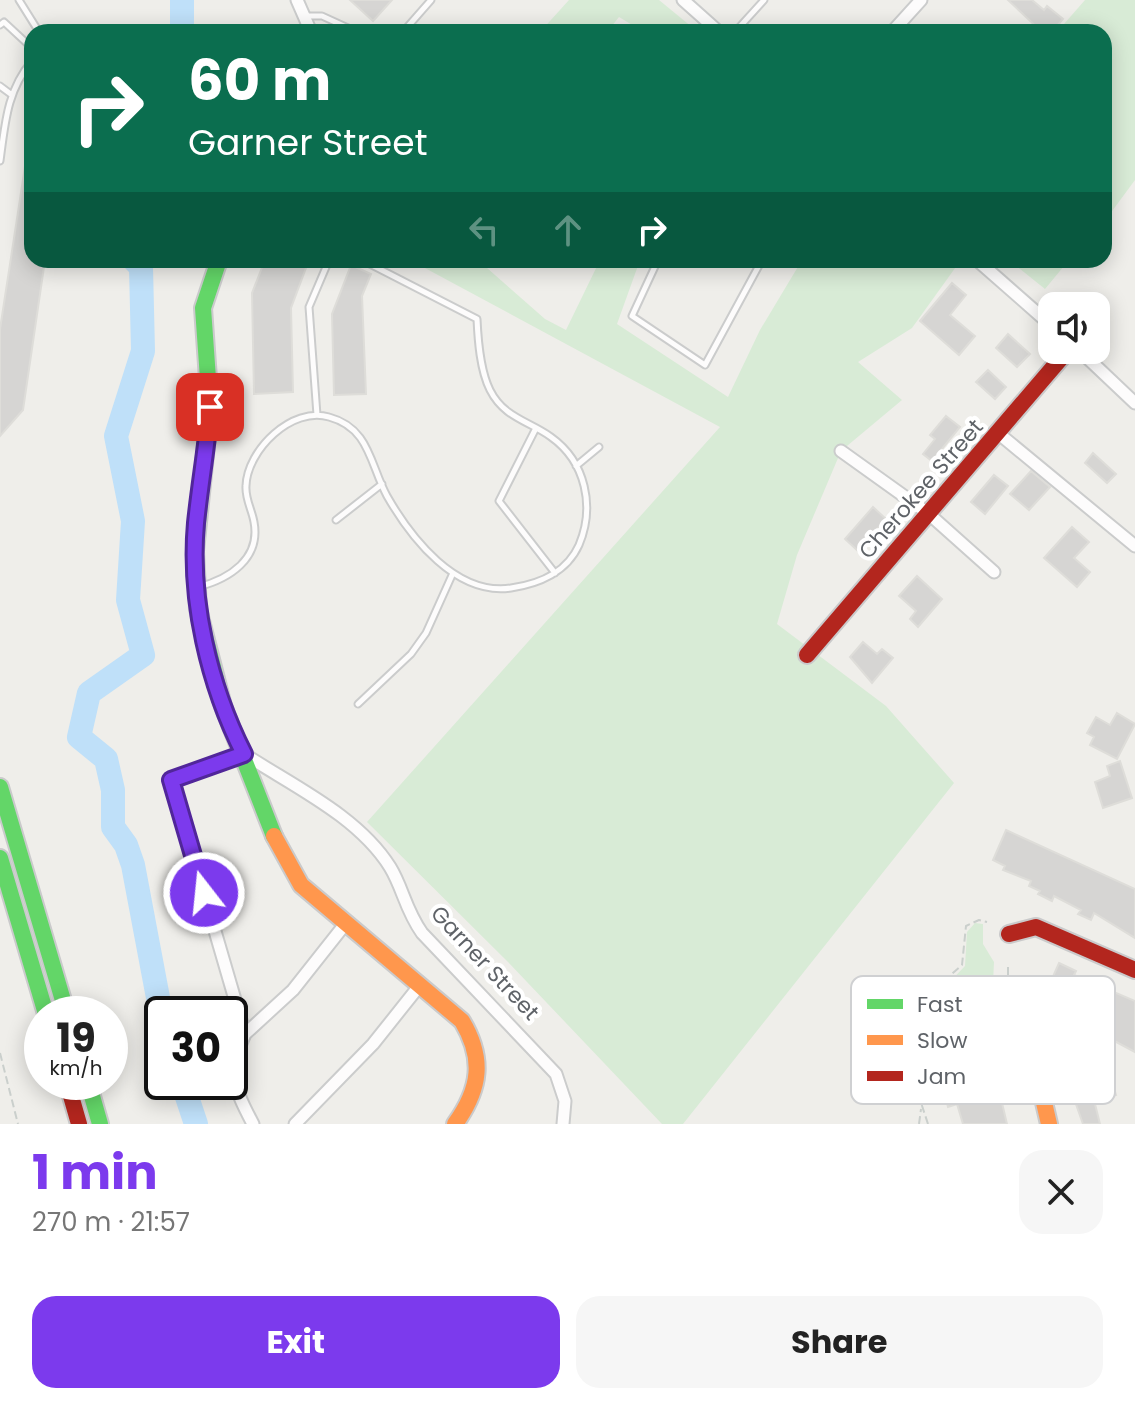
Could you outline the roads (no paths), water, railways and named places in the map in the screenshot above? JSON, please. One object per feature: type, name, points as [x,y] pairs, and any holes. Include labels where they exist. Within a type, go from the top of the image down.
[{"type":"main road","points":[[216,268],[203,308],[210,407],[204,481],[196,522],[195,588],[223,706],[275,838],[301,885],[462,1021],[475,1044],[478,1057],[466,1110],[455,1124]]},
{"type":"main road","name":"Cherokee Street","points":[[807,655],[1056,364]]},
{"type":"main road","points":[[0,787],[62,996]]},
{"type":"main road","points":[[0,858],[41,996]]},
{"type":"main road","points":[[1009,934],[1036,927],[1135,970]]},
{"type":"main road","points":[[72,1100],[79,1124]]},
{"type":"main road","points":[[93,1100],[100,1124]]},
{"type":"main road","points":[[1044,1104],[1049,1124]]},
{"type":"street","points":[[297,0],[308,24]]},
{"type":"street","points":[[683,0],[710,24]]},
{"type":"street","points":[[899,24],[921,0]]},
{"type":"street","points":[[986,268],[1038,314]]},
{"type":"street","points":[[1094,364],[1135,403]]},
{"type":"street","points":[[998,433],[1135,546]]},
{"type":"street","points":[[841,451],[929,514],[994,572]]},
{"type":"street","points":[[234,996],[171,780],[244,754]]},
{"type":"street","name":"Garner Street","points":[[244,754],[365,835],[391,869],[406,911],[422,933],[556,1074],[565,1101],[563,1124]]},
{"type":"street","points":[[248,1031],[293,990],[346,923]]},
{"type":"street","points":[[295,1124],[373,1044],[420,985]]},
{"type":"street","points":[[243,1100],[253,1124]]},
{"type":"lane","points":[[19,0],[34,24]]},
{"type":"lane","points":[[410,24],[431,0]]},
{"type":"lane","points":[[742,24],[764,0]]},
{"type":"lane","points":[[306,16],[322,16],[340,24]]},
{"type":"lane","points":[[0,25],[4,22],[24,41]]},
{"type":"lane","points":[[0,161],[2,130],[18,78],[24,71]]},
{"type":"lane","points":[[0,86],[12,95]]},
{"type":"lane","points":[[317,415],[309,307],[326,268]]},
{"type":"lane","points":[[195,588],[228,577],[250,553],[256,532],[246,485],[253,461],[289,424],[317,415],[350,426],[363,439],[382,484],[424,547],[453,573],[502,589],[525,586],[555,573],[576,552],[587,524],[587,491],[576,466],[550,436],[513,418],[490,389],[477,319],[378,268]]},
{"type":"lane","points":[[654,268],[632,316],[705,365],[758,268]]},
{"type":"lane","points":[[535,430],[520,465],[499,501],[555,573]]},
{"type":"lane","points":[[576,466],[599,447]]},
{"type":"lane","points":[[336,520],[382,484]]},
{"type":"lane","points":[[358,704],[411,654],[426,633],[453,573]]},
{"type":"waterway","points":[[182,0],[182,24]]},
{"type":"waterway","points":[[141,268],[143,351],[116,436],[133,521],[128,600],[143,655],[89,693],[79,737],[106,759],[113,790],[113,827],[126,845],[133,865],[158,996]]},
{"type":"waterway","points":[[188,1100],[196,1124]]}]
